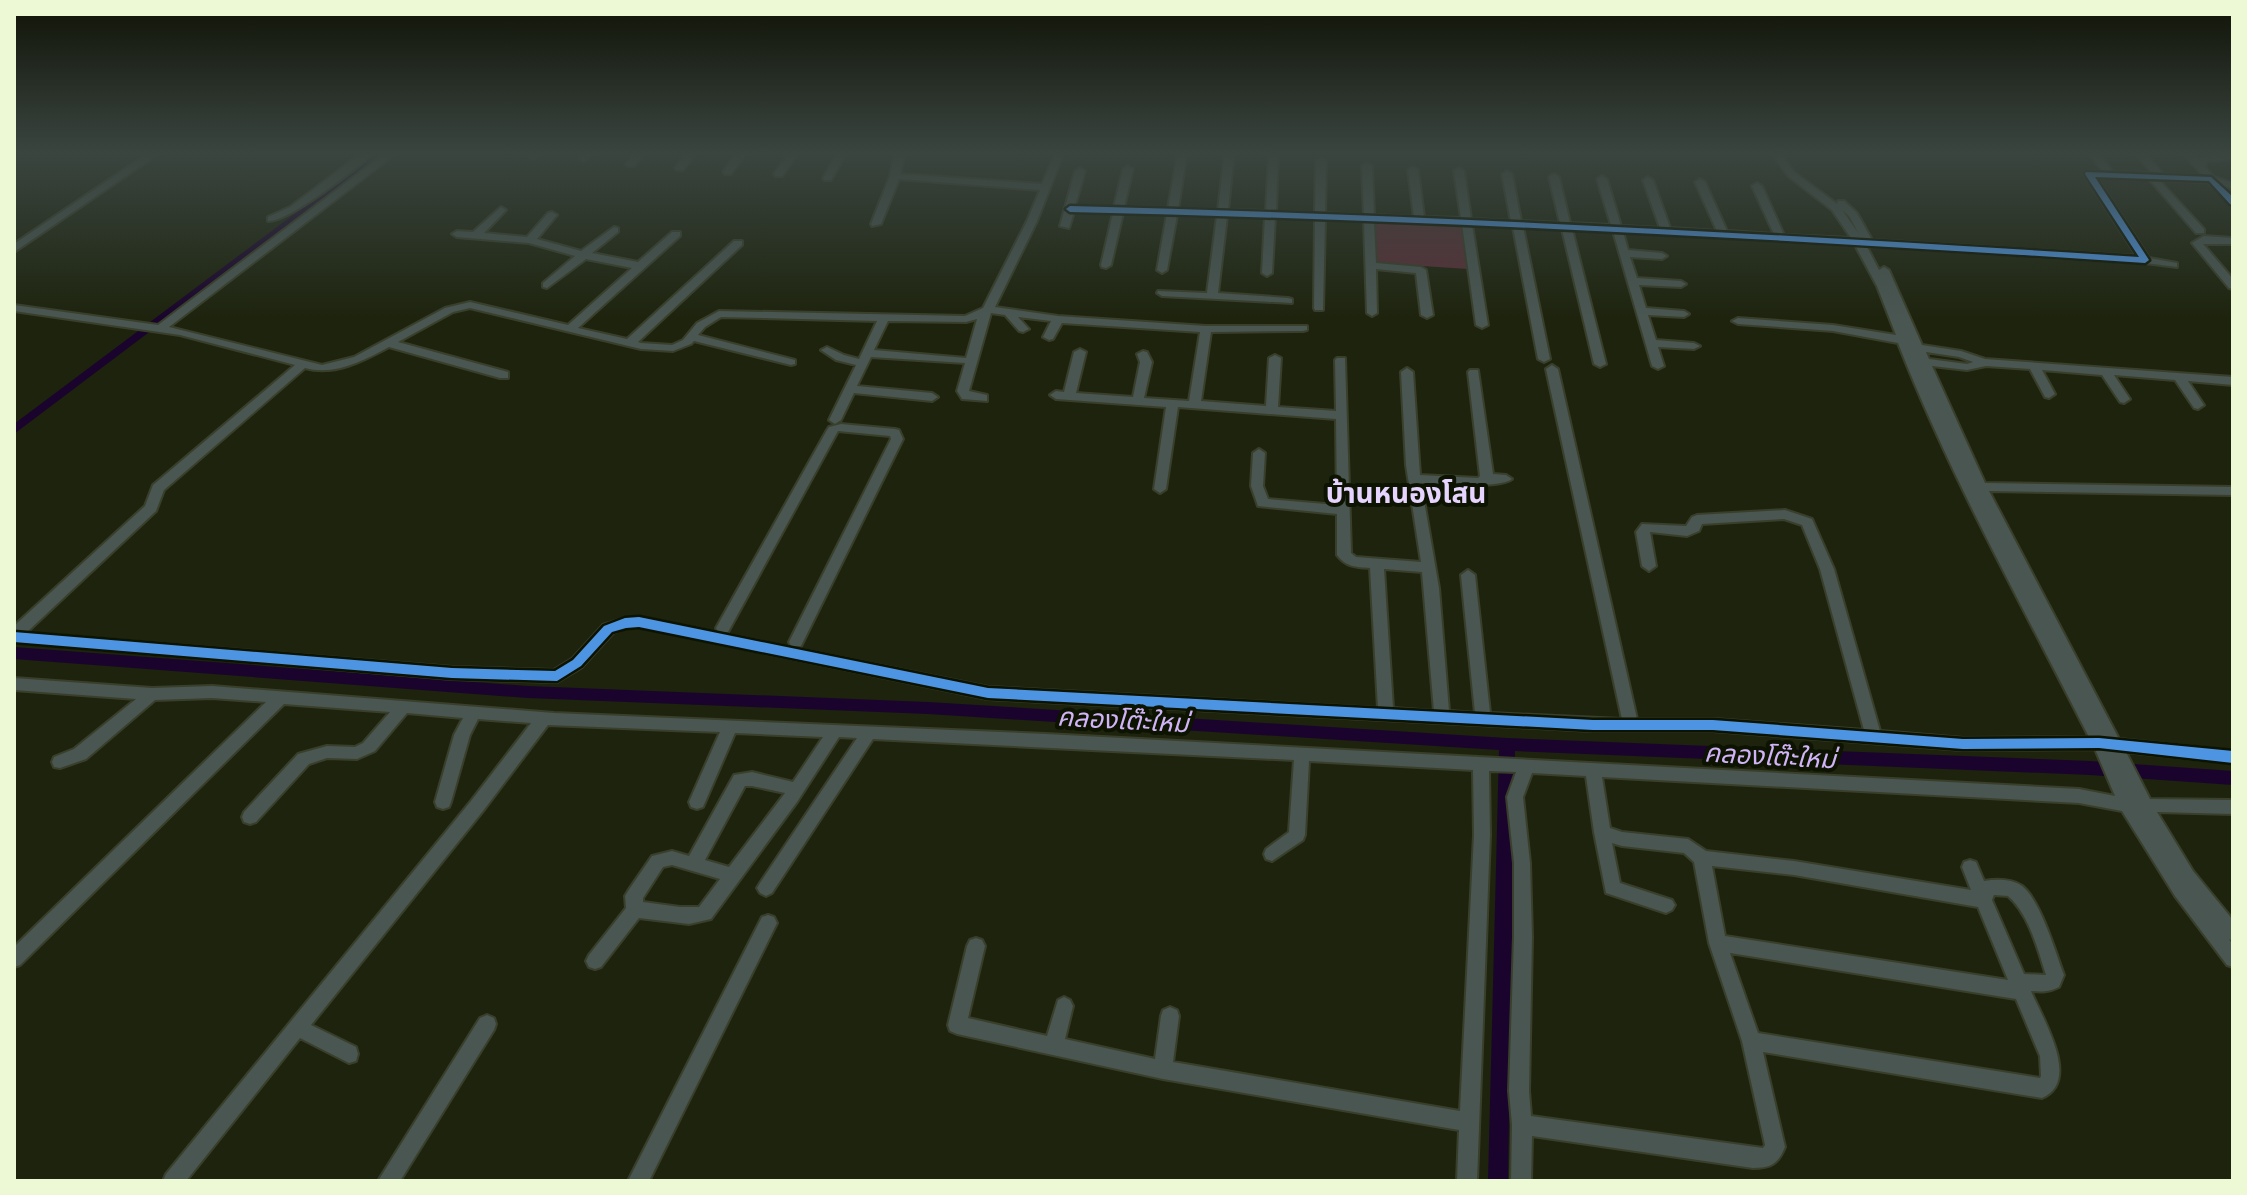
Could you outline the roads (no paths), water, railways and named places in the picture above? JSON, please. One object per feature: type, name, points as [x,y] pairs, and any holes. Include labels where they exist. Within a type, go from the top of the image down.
[{"type":"street","points":[[14,249],[74,208]]},
{"type":"street","points":[[272,219],[295,208]]},
{"type":"street","points":[[157,328],[318,208]]},
{"type":"street","points":[[876,224],[882,208]]},
{"type":"street","points":[[983,398],[966,396],[963,391],[986,311],[1037,208]]},
{"type":"street","points":[[1162,270],[1172,208]]},
{"type":"street","points":[[1212,296],[1222,208]]},
{"type":"street","points":[[1267,273],[1271,208]]},
{"type":"street","points":[[1319,308],[1320,208]]},
{"type":"street","points":[[1367,208],[1372,313]]},
{"type":"street","points":[[1418,208],[1419,218]]},
{"type":"street","points":[[1464,208],[1482,325]]},
{"type":"street","points":[[1514,208],[1631,725]]},
{"type":"street","points":[[1562,208],[1600,364]]},
{"type":"street","points":[[1610,208],[1658,366]]},
{"type":"street","points":[[1658,208],[1666,231]]},
{"type":"street","points":[[1712,208],[1724,235]]},
{"type":"street","points":[[1767,208],[1781,238]]},
{"type":"street","points":[[1836,208],[1864,242],[1902,307],[1981,487],[2181,891],[2233,959]]},
{"type":"street","points":[[1844,208],[1853,215],[1903,340],[1968,484],[2109,748]]},
{"type":"street","points":[[2110,208],[2145,260]]},
{"type":"street","points":[[2181,208],[2200,231]]},
{"type":"street","points":[[1065,226],[1070,209],[1367,216],[1864,242],[2145,260],[2173,265]]},
{"type":"street","points":[[476,235],[501,210]]},
{"type":"street","points":[[1106,265],[1118,210]]},
{"type":"street","points":[[530,240],[552,215]]},
{"type":"street","points":[[547,285],[614,230]]},
{"type":"street","points":[[457,234],[530,240],[583,255],[640,266]]},
{"type":"street","points":[[572,327],[676,234]]},
{"type":"street","points":[[2233,241],[2204,239],[2197,243],[2233,286]]},
{"type":"street","points":[[630,343],[738,243]]},
{"type":"street","points":[[1624,253],[1662,256]]},
{"type":"street","points":[[1372,266],[1421,270],[1427,315]]},
{"type":"street","points":[[1633,281],[1681,284]]},
{"type":"street","points":[[1162,293],[1288,301]]},
{"type":"street","points":[[14,308],[157,328],[239,345],[322,369],[335,368],[392,344],[449,310],[470,305],[630,343],[673,348],[719,314],[966,319],[986,311],[1206,329],[1303,328]]},
{"type":"street","points":[[1642,311],[1684,314]]},
{"type":"street","points":[[1009,313],[1023,329]]},
{"type":"street","points":[[723,628],[836,426],[848,389],[884,318]]},
{"type":"street","points":[[1049,337],[1058,319]]},
{"type":"street","points":[[1738,321],[1833,328],[1903,340]]},
{"type":"street","points":[[1194,405],[1206,329]]},
{"type":"street","points":[[691,337],[791,362]]},
{"type":"street","points":[[1651,343],[1694,346]]},
{"type":"street","points":[[392,344],[504,375]]},
{"type":"street","points":[[1918,348],[1961,354],[1983,362],[2035,368],[2233,381]]},
{"type":"street","points":[[827,350],[840,358],[962,360]]},
{"type":"street","points":[[1080,352],[1063,395],[1340,415]]},
{"type":"street","points":[[1138,400],[1146,362],[1143,354]]},
{"type":"street","points":[[1272,411],[1275,358]]},
{"type":"street","points":[[1341,360],[1342,510],[1346,559],[1377,565],[1426,567]]},
{"type":"street","points":[[1924,362],[1967,367],[1983,362]]},
{"type":"street","points":[[14,636],[151,508],[158,488],[302,365]]},
{"type":"street","points":[[2035,368],[2049,394]]},
{"type":"street","points":[[1407,372],[1426,567],[1432,588],[1442,716]]},
{"type":"street","points":[[1474,372],[1487,478]]},
{"type":"street","points":[[2106,372],[2124,399]]},
{"type":"street","points":[[2179,377],[2198,405]]},
{"type":"street","points":[[848,389],[932,397]]},
{"type":"street","points":[[1160,489],[1173,403]]},
{"type":"street","points":[[796,642],[897,439],[895,433],[836,426]]},
{"type":"street","points":[[1259,453],[1257,486],[1263,503],[1342,510]]},
{"type":"street","points":[[1416,479],[1480,482],[1487,478],[1506,479]]},
{"type":"street","points":[[1981,487],[2233,491]]},
{"type":"street","points":[[1649,566],[1643,532],[1647,527],[1687,531],[1694,528],[1697,520],[1785,514],[1807,522],[1827,569],[1874,737]]},
{"type":"street","points":[[1377,565],[1386,713]]},
{"type":"street","points":[[1468,575],[1483,718]]},
{"type":"street","points":[[14,636],[452,673],[557,676],[577,663],[608,629],[639,622],[988,693],[1631,725],[1713,725],[1963,744],[2109,748],[2233,757]]},
{"type":"street","points":[[14,684],[152,694],[212,692],[544,718],[1302,753],[2233,807]]},
{"type":"street","points":[[60,762],[80,754],[152,694]]},
{"type":"street","points":[[14,959],[280,698]]},
{"type":"street","points":[[250,817],[304,759],[314,754],[357,753],[369,747],[403,708]]},
{"type":"street","points":[[443,802],[462,735],[473,713]]},
{"type":"street","points":[[173,1181],[299,1028],[544,718]]},
{"type":"street","points":[[697,802],[730,726]]},
{"type":"street","points":[[635,910],[656,909],[695,917],[705,913],[835,731]]},
{"type":"street","points":[[766,888],[869,732]]},
{"type":"street","points":[[1272,854],[1297,835],[1302,753]]},
{"type":"street","points":[[1467,1181],[1484,763]]},
{"type":"street","points":[[1520,766],[1515,797],[1522,863],[1521,1181]]},
{"type":"street","points":[[1593,769],[1612,888],[1666,905]]},
{"type":"street","points":[[694,863],[740,780],[752,779],[796,789]]},
{"type":"street","points":[[2134,800],[2187,876],[2233,933]]},
{"type":"street","points":[[1522,1125],[1768,1158],[1775,1147],[1751,1041],[1718,943],[1702,858],[1688,846],[1622,839],[1602,832]]},
{"type":"street","points":[[595,961],[635,910],[634,896],[658,861],[672,858],[732,875]]},
{"type":"street","points":[[1702,858],[1794,868],[1984,900]]},
{"type":"street","points":[[1751,1041],[2042,1088],[2048,1085],[2051,1078],[2049,1056],[1970,867]]},
{"type":"street","points":[[1718,943],[2020,986],[2053,981],[2055,975],[2022,897],[2013,890],[1987,888],[1984,900]]},
{"type":"street","points":[[638,1181],[768,923]]},
{"type":"street","points":[[976,946],[957,1025],[1163,1070],[1469,1122]]},
{"type":"street","points":[[1054,1047],[1064,1006]]},
{"type":"street","points":[[1163,1070],[1170,1016]]},
{"type":"street","points":[[388,1181],[487,1024]]},
{"type":"street","points":[[299,1028],[349,1054]]},
{"type":"waterway","points":[[14,430],[309,208]]},
{"type":"waterway","name":"คลองโต๊ะใหม่","points":[[14,653],[528,692],[928,708],[1507,744]]},
{"type":"waterway","points":[[1498,1181],[1507,744]]},
{"type":"waterway","name":"คลองโต๊ะใหม่","points":[[1507,744],[2090,768],[2233,778]]},
{"type":"district","name":"บ้านหนองโสน","points":[[1406,493]]}]
